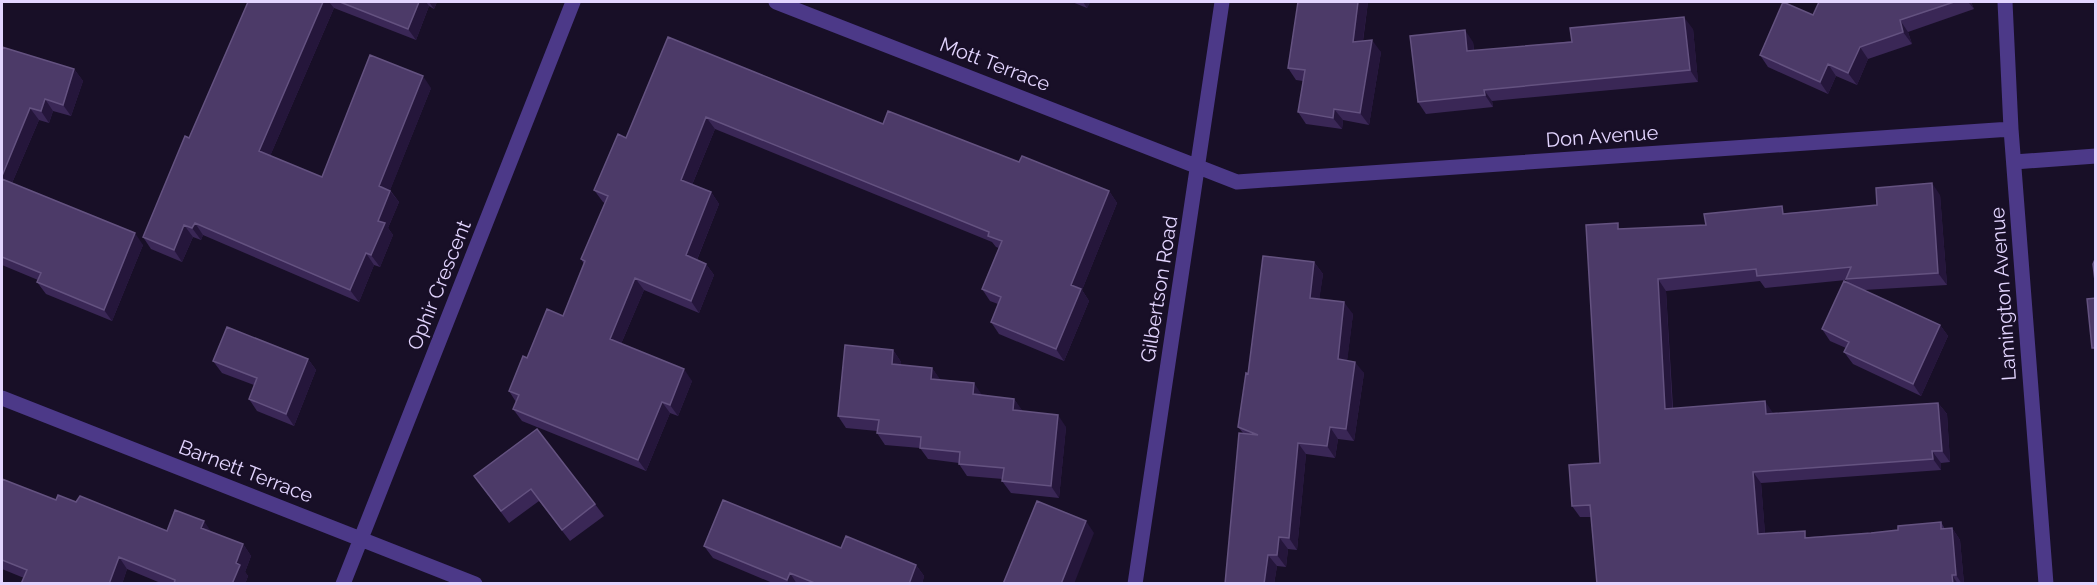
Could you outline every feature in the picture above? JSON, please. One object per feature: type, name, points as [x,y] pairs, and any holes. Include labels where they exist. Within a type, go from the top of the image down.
[{"type":"street","name":"Ophir Crescent","points":[[343,584],[573,2]]},
{"type":"street","name":"Mott Terrace","points":[[776,2],[1199,165]]},
{"type":"street","name":"Gilbertson Road","points":[[1135,584],[1222,2]]},
{"type":"street","name":"Lamington Avenue","points":[[2005,2],[2011,129],[2046,584]]},
{"type":"street","name":"Don Avenue","points":[[1199,165],[1237,182],[2011,129]]},
{"type":"street","points":[[2014,162],[2096,156]]},
{"type":"street","name":"Barnett Terrace","points":[[2,398],[475,584]]},
{"type":"building","points":[[248,2],[323,2],[259,151],[322,177],[370,55],[423,76],[379,186],[390,191],[378,221],[385,223],[371,255],[366,253],[350,290],[195,223],[192,228],[184,225],[174,250],[143,237],[185,136],[189,138]]},
{"type":"building","points":[[340,2],[419,2],[408,29]]},
{"type":"building","points":[[1298,2],[1358,2],[1353,42],[1372,40],[1360,113],[1334,109],[1333,118],[1298,112],[1305,70],[1288,68]]},
{"type":"building","points":[[1783,2],[1813,15],[1819,2],[1954,2],[1900,20],[1903,32],[1860,47],[1848,73],[1828,64],[1820,82],[1760,55]]},
{"type":"building","points":[[1684,17],[1690,70],[1484,90],[1485,95],[1418,102],[1410,36],[1465,30],[1467,51],[1572,42],[1570,28]]},
{"type":"building","points":[[668,37],[883,124],[888,111],[1019,162],[1022,156],[1109,191],[1071,285],[1081,289],[1056,349],[991,322],[1001,297],[982,289],[1002,241],[988,236],[989,232],[706,117],[681,180],[711,192],[686,255],[706,264],[691,301],[635,278],[610,339],[684,369],[670,405],[662,402],[638,460],[513,409],[519,395],[509,391],[523,356],[527,358],[547,309],[563,316],[585,261],[581,259],[608,196],[594,190],[618,134],[626,138]]},
{"type":"building","points":[[2,47],[74,69],[63,105],[45,99],[41,111],[30,108],[2,176]]},
{"type":"building","points":[[2,179],[135,233],[104,310],[37,282],[41,273],[2,257]]},
{"type":"building","points":[[1932,183],[1938,273],[1846,279],[1851,267],[1757,276],[1756,269],[1658,279],[1665,409],[1765,401],[1766,414],[1938,403],[1942,451],[1932,451],[1933,459],[1753,472],[1758,534],[1805,531],[1805,538],[1898,530],[1898,526],[1941,522],[1941,529],[1952,528],[1956,575],[1952,575],[1953,584],[1597,584],[1590,505],[1572,506],[1569,465],[1600,463],[1586,225],[1618,223],[1618,229],[1706,225],[1704,214],[1782,206],[1783,214],[1877,205],[1876,188]]},
{"type":"building","points":[[1263,256],[1314,262],[1310,298],[1344,302],[1338,359],[1355,362],[1346,429],[1330,427],[1327,446],[1298,443],[1289,538],[1279,537],[1277,555],[1268,555],[1264,584],[1225,584],[1239,433],[1258,435],[1238,427],[1246,373],[1248,374]]},
{"type":"building","points":[[2096,257],[2096,289],[2093,264]]},
{"type":"building","points":[[1844,281],[1940,325],[1913,384],[1844,352],[1849,342],[1822,329]]},
{"type":"building","points":[[2096,298],[2096,348],[2092,348],[2087,299]]},
{"type":"building","points":[[227,327],[308,359],[286,414],[249,399],[257,378],[213,361]]},
{"type":"building","points":[[845,345],[893,350],[892,364],[932,368],[931,379],[974,383],[973,394],[1014,399],[1013,410],[1058,415],[1051,486],[1002,481],[1004,468],[959,464],[960,452],[920,448],[921,437],[877,433],[879,420],[838,416]]},
{"type":"building","points":[[537,429],[595,504],[562,530],[531,489],[501,511],[474,476]]},
{"type":"building","points":[[2,479],[56,500],[58,495],[76,502],[80,496],[167,531],[175,510],[204,521],[201,528],[243,544],[236,563],[240,565],[232,584],[174,584],[175,580],[119,557],[109,584],[21,584],[27,570],[2,560]]},
{"type":"building","points":[[723,500],[841,548],[846,536],[916,565],[909,584],[817,584],[790,573],[787,580],[704,546]]},
{"type":"building","points":[[1037,501],[1086,521],[1061,584],[1003,584]]}]
